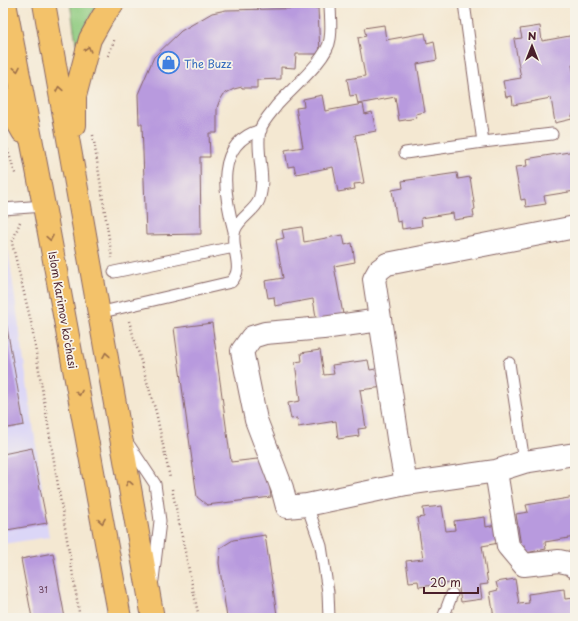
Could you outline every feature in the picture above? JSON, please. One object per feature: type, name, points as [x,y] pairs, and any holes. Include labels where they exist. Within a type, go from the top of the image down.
[{"type":"main road","name":"Islom Karimov ko'chasi","points":[[4,3],[34,151],[35,207],[120,618]]},
{"type":"main road","points":[[44,3],[151,608]]},
{"type":"main road","points":[[75,184],[75,96],[90,39],[103,16],[113,3]]},
{"type":"main road","points":[[3,97],[34,151]]},
{"type":"street","points":[[406,484],[374,279],[379,270],[387,264],[575,227]]},
{"type":"street","points":[[380,320],[323,328],[265,333],[252,337],[242,350],[256,420],[288,507],[307,505],[406,484],[496,471],[524,462],[575,454]]},
{"type":"street","points":[[496,471],[508,546],[524,565],[570,562]]},
{"type":"lane","points":[[234,230],[259,201],[263,177],[260,130],[269,115],[287,94],[323,57],[330,41],[330,3]]},
{"type":"lane","points":[[464,3],[483,142]]},
{"type":"lane","points":[[98,313],[231,282],[237,276],[238,268],[234,247],[234,230],[225,184],[227,163],[232,148],[249,133],[260,130]]},
{"type":"lane","points":[[405,153],[552,134]]},
{"type":"lane","points":[[3,209],[35,207]]},
{"type":"lane","points":[[114,272],[234,247]]},
{"type":"lane","points":[[509,363],[524,462]]},
{"type":"lane","points":[[307,505],[321,546],[328,592],[329,618]]},
{"type":"lane","points":[[442,618],[452,594]]},
{"type":"path","points":[[3,138],[35,207],[12,243],[31,322],[80,618]]},
{"type":"shaded area","points":[[3,248],[8,249],[49,537],[3,544]]},
{"type":"green space","points":[[70,3],[98,3],[76,43]]},
{"type":"building","points":[[318,8],[320,54],[296,54],[295,68],[281,67],[281,79],[257,80],[257,88],[242,87],[234,89],[224,94],[219,102],[217,108],[217,133],[209,133],[210,157],[200,157],[201,234],[146,235],[142,124],[139,124],[138,94],[154,57],[181,31],[212,13],[226,10]]},
{"type":"building","points":[[384,25],[386,40],[425,33],[427,43],[434,41],[437,60],[417,64],[425,112],[416,114],[417,118],[399,121],[395,97],[358,104],[356,95],[350,96],[347,79],[365,76],[358,38],[366,36],[364,28]]},
{"type":"building","points":[[540,26],[542,41],[575,35],[575,65],[572,65],[575,79],[575,114],[572,115],[572,119],[555,123],[551,98],[513,105],[512,96],[506,97],[503,81],[521,78],[514,39],[522,38],[520,29]]},
{"type":"building","points":[[322,95],[325,111],[363,104],[365,114],[372,112],[376,131],[355,135],[364,183],[354,184],[355,189],[338,192],[333,167],[296,174],[294,166],[288,167],[285,150],[303,147],[296,108],[304,107],[303,99]]},
{"type":"building","points":[[575,151],[575,191],[544,196],[546,204],[526,207],[525,199],[521,200],[515,167],[527,166],[526,159]]},
{"type":"building","points":[[457,173],[458,179],[470,177],[475,209],[473,210],[474,217],[454,220],[453,213],[421,218],[422,226],[402,229],[401,221],[397,222],[392,190],[403,188],[402,181]]},
{"type":"building","points":[[302,227],[304,242],[343,235],[345,245],[352,243],[355,262],[334,266],[343,314],[317,323],[313,299],[275,306],[274,297],[268,298],[265,281],[283,278],[276,240],[284,238],[282,230]]},
{"type":"building","points":[[3,305],[24,425],[3,429]]},
{"type":"building","points":[[212,323],[231,462],[266,458],[271,497],[207,505],[197,497],[174,328]]},
{"type":"building","points":[[320,350],[324,375],[334,374],[332,365],[368,360],[370,370],[381,368],[384,387],[360,390],[366,428],[358,429],[359,436],[338,439],[336,421],[298,427],[297,418],[291,419],[288,403],[300,401],[295,362],[302,361],[301,353]]},
{"type":"building","points":[[32,448],[47,523],[7,530],[3,507],[3,454]]},
{"type":"building","points":[[575,497],[575,537],[545,542],[546,549],[526,553],[525,545],[521,546],[516,514],[528,512],[526,505]]},
{"type":"building","points":[[442,506],[446,531],[455,530],[454,521],[485,517],[486,527],[496,525],[499,543],[482,546],[488,584],[480,585],[482,599],[461,602],[458,582],[419,587],[418,581],[409,582],[406,561],[423,559],[417,518],[424,517],[423,508]]},
{"type":"building","points":[[265,535],[277,615],[254,618],[227,618],[219,563],[220,548],[233,540]]},
{"type":"building","points":[[53,553],[65,618],[32,618],[21,559]]},
{"type":"building","points":[[515,579],[519,604],[529,603],[528,594],[564,589],[565,599],[575,598],[575,616],[494,618],[490,592],[498,590],[496,582]]},
{"type":"place","name":"The Buzz","points":[[168,63]]}]
